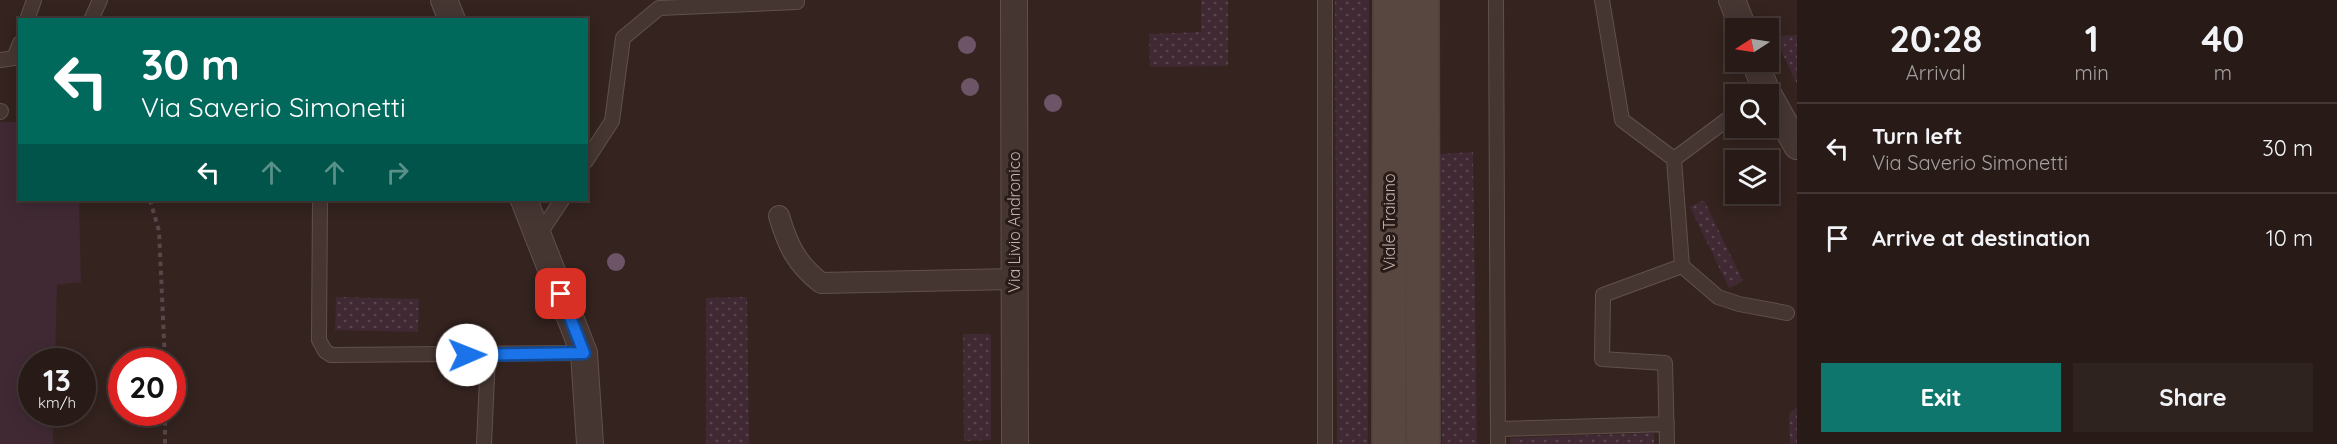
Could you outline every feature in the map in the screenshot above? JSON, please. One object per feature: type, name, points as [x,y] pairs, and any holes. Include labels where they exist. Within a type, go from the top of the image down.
[{"type":"main road","name":"Viale Traiano","points":[[1389,444],[1390,0]]},
{"type":"main road","name":"Viale Traiano","points":[[1422,0],[1424,444]]},
{"type":"street","points":[[444,0],[451,18]]},
{"type":"street","name":"Via Livio Andronico","points":[[1014,0],[1015,444]]},
{"type":"street","points":[[1732,0],[1739,18]]},
{"type":"street","points":[[1779,117],[1797,146]]},
{"type":"street","points":[[524,201],[584,353],[590,444]]},
{"type":"street","points":[[778,216],[787,241],[802,268],[821,283],[1014,279]]},
{"type":"lane","points":[[28,18],[34,0]]},
{"type":"lane","points":[[92,18],[100,0]]},
{"type":"lane","points":[[1325,0],[1325,444]]},
{"type":"lane","points":[[1496,0],[1498,444]]},
{"type":"lane","points":[[1602,0],[1622,120],[1674,159],[1682,266],[1718,297],[1739,304],[1786,313]]},
{"type":"lane","points":[[588,157],[612,121],[623,38],[659,8],[797,2]]},
{"type":"lane","points":[[0,60],[14,58],[18,48]]},
{"type":"lane","points":[[1674,159],[1725,121]]},
{"type":"lane","points":[[320,201],[319,340],[325,351],[338,357],[584,353]]},
{"type":"lane","points":[[538,236],[561,201]]},
{"type":"lane","points":[[1668,444],[1665,363],[1602,358],[1603,295],[1682,266]]},
{"type":"lane","points":[[484,444],[488,355]]},
{"type":"lane","points":[[1498,429],[1667,424]]},
{"type":"path","points":[[150,201],[159,231],[164,348]]},
{"type":"path","points":[[165,426],[165,444]]},
{"type":"shaded area","points":[[1201,0],[1228,0],[1228,66],[1150,67],[1149,34],[1201,32]]},
{"type":"shaded area","points":[[1335,0],[1369,0],[1368,444],[1337,444]]},
{"type":"shaded area","points":[[1797,35],[1797,84],[1779,46],[1779,36]]},
{"type":"shaded area","points":[[0,122],[18,122],[18,201],[79,201],[81,282],[57,285],[55,348],[18,348],[18,426],[53,426],[53,444],[0,444]]},
{"type":"shaded area","points":[[1473,152],[1477,444],[1442,444],[1440,154]]},
{"type":"shaded area","points":[[1704,200],[1743,281],[1729,288],[1690,207]]},
{"type":"shaded area","points":[[336,297],[419,299],[418,332],[335,330]]},
{"type":"shaded area","points":[[747,297],[749,444],[706,444],[706,298]]},
{"type":"shaded area","points":[[963,334],[991,334],[991,440],[964,441]]},
{"type":"shaded area","points":[[1797,407],[1797,444],[1790,444],[1789,414]]},
{"type":"shaded area","points":[[1654,433],[1654,444],[1511,444],[1510,438]]},
{"type":"route","points":[[467,355],[584,353],[561,294]]}]
